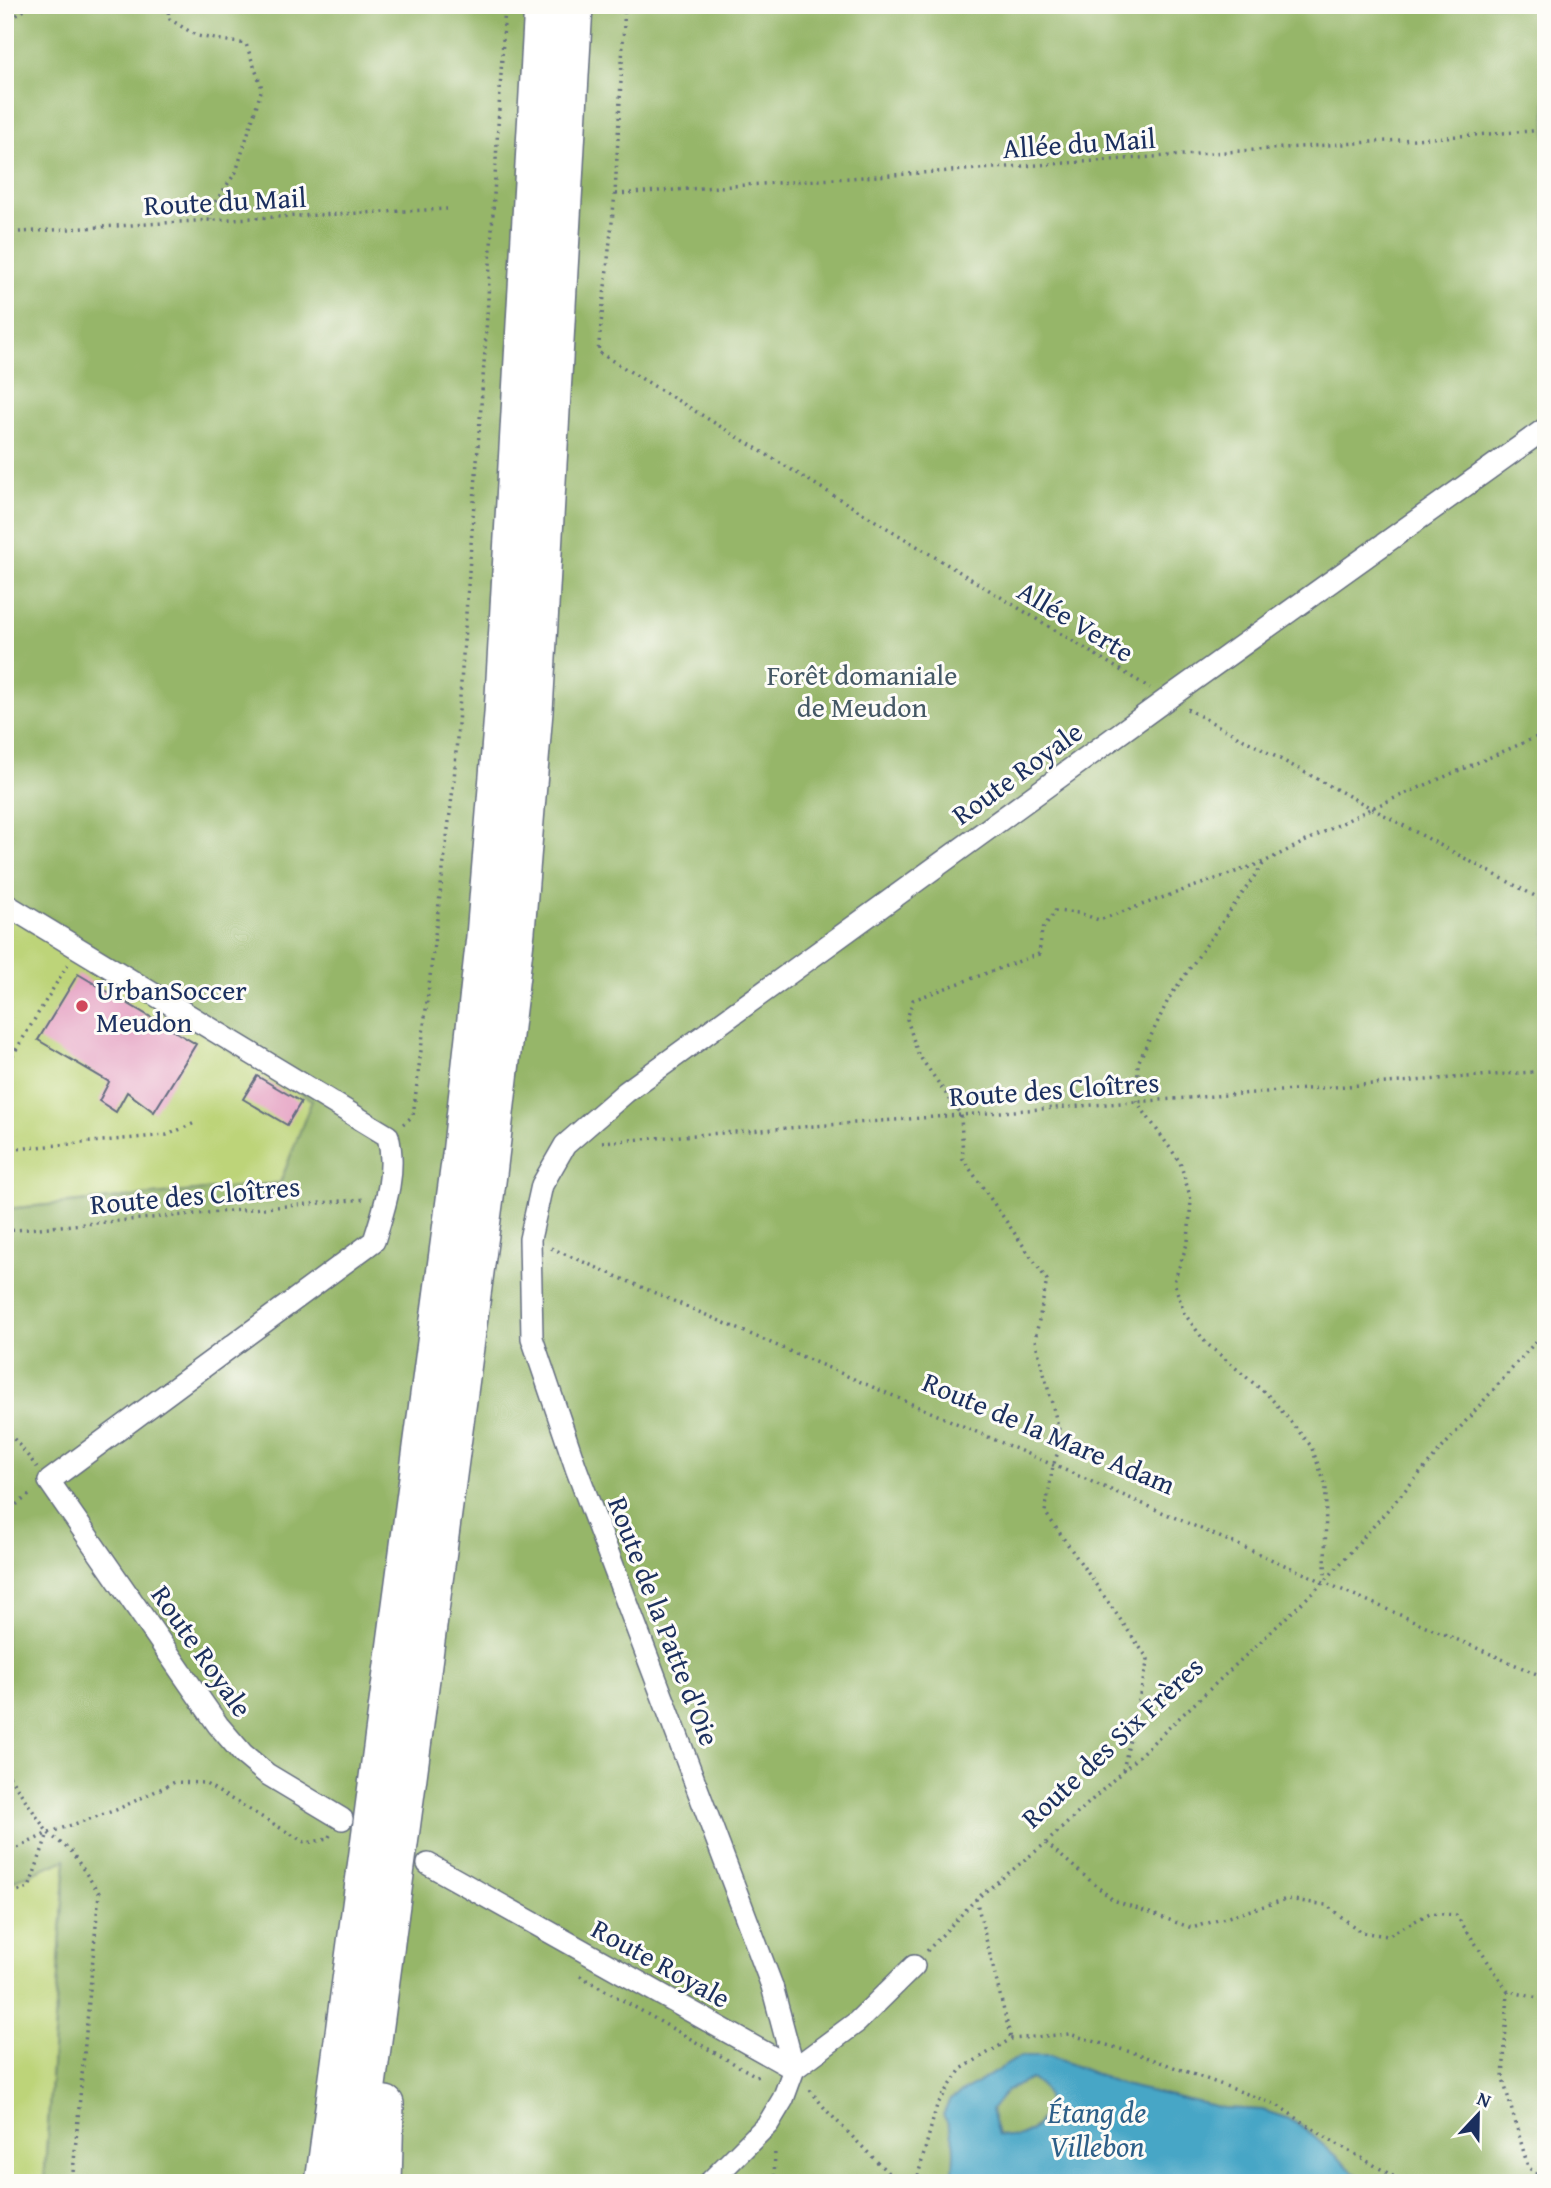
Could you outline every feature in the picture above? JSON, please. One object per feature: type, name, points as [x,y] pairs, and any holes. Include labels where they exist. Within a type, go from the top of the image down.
[{"type":"highway","points":[[323,2183],[456,1182],[483,950],[502,714],[542,5]]},
{"type":"highway","points":[[355,2183],[489,1174],[517,931],[536,684],[575,5]]},
{"type":"highway","points":[[379,2006],[387,2090],[384,2183]]},
{"type":"street","name":"Route Royale","points":[[542,1185],[565,1145],[626,1092],[1546,428]]},
{"type":"street","points":[[5,904],[388,1136],[393,1156],[388,1198],[374,1241],[49,1481]]},
{"type":"street","name":"Route de la Patte d'Oie","points":[[542,1185],[530,1239],[532,1338],[576,1468],[772,1986],[794,2069]]},
{"type":"street","name":"Route Royale","points":[[49,1481],[218,1726],[243,1754],[267,1774],[342,1819]]},
{"type":"street","name":"Route Royale","points":[[428,1864],[794,2069]]},
{"type":"street","points":[[709,2183],[768,2124],[783,2099],[794,2069],[856,2022],[914,1966]]},
{"type":"path","points":[[5,23],[32,5]]},
{"type":"path","points":[[169,5],[168,18],[197,37],[246,44],[262,88],[236,172],[211,208],[211,220]]},
{"type":"path","points":[[388,1136],[413,1116],[454,780],[485,350],[505,5]]},
{"type":"path","points":[[615,194],[625,5]]},
{"type":"path","name":"Allée du Mail","points":[[615,194],[1546,130]]},
{"type":"path","name":"Allée Verte","points":[[615,194],[598,352],[1167,699],[1546,902]]},
{"type":"path","name":"Route du Mail","points":[[5,233],[447,209]]},
{"type":"path","points":[[1123,1770],[1148,1659],[1045,1512],[1053,1466],[1062,1441],[1035,1340],[1047,1280],[963,1160],[961,1115],[918,1054],[907,1019],[913,1000],[1039,954],[1042,930],[1055,911],[1079,913],[1099,920],[1264,862],[1372,808],[1546,733]]},
{"type":"path","points":[[1264,862],[1169,998],[1138,1063],[1137,1102],[1180,1162],[1191,1200],[1188,1241],[1174,1282],[1184,1313],[1206,1343],[1270,1396],[1311,1446],[1326,1486],[1325,1581]]},
{"type":"path","points":[[5,1068],[78,948]]},
{"type":"path","points":[[5,1045],[15,1051]]},
{"type":"path","name":"Route des Cloîtres","points":[[565,1145],[1546,1071]]},
{"type":"path","points":[[5,1150],[167,1135],[197,1122]]},
{"type":"path","name":"Route des Cloîtres","points":[[5,1231],[388,1198]]},
{"type":"path","name":"Route de la Mare Adam","points":[[530,1239],[1546,1678]]},
{"type":"path","name":"Route des Six Frères","points":[[914,1966],[976,1899],[1046,1843],[1325,1581],[1546,1329]]},
{"type":"path","points":[[5,1427],[49,1481],[5,1513]]},
{"type":"path","points":[[5,1770],[48,1833],[71,1851],[99,1892],[72,2183]]},
{"type":"path","points":[[5,1854],[48,1833],[116,1810],[175,1782],[204,1783],[306,1843],[328,1839],[342,1819]]},
{"type":"path","points":[[5,1895],[29,1888],[48,1833]]},
{"type":"path","points":[[1046,1843],[1113,1900],[1192,1928],[1287,1899],[1326,1905],[1361,1932],[1387,1936],[1430,1913],[1455,1915],[1508,1991],[1503,2079],[1528,2167],[1546,2182]]},
{"type":"path","points":[[976,1899],[1011,2039]]},
{"type":"path","points":[[1508,1991],[1546,2000]]},
{"type":"path","points":[[916,2183],[937,2105],[961,2069],[1011,2039],[1069,2034],[1179,2069],[1277,2105],[1327,2138],[1405,2183]]},
{"type":"path","points":[[794,2069],[827,2111],[898,2183]]},
{"type":"path","points":[[768,2124],[775,2138],[774,2183]]},
{"type":"green space","name":"Forêt domaniale de Meudon","points":[[5,5],[1546,5],[1546,2183],[1366,2183],[1305,2129],[1286,2118],[1262,2110],[1223,2108],[1123,2085],[1050,2056],[1021,2056],[950,2100],[943,2115],[953,2139],[952,2183],[44,2183],[66,1859],[5,1884],[5,1209],[280,1183],[312,1100],[5,913]]},
{"type":"green space","name":"UrbanSoccer Meudon","points":[[5,913],[313,1099],[280,1183],[5,1209]]},
{"type":"green space","points":[[66,1858],[44,2183],[5,2183],[5,1884]]},
{"type":"green space","points":[[1031,2079],[1043,2086],[1048,2093],[1048,2106],[1042,2119],[1020,2136],[998,2135],[991,2110],[1007,2090]]},
{"type":"water","name":"Étang de Villebon","points":[[1021,2056],[1050,2056],[1123,2085],[1223,2108],[1262,2110],[1286,2118],[1305,2129],[1366,2183],[952,2183],[953,2139],[943,2115],[950,2100]],"holes":[[[1031,2079],[1040,2085],[1048,2102],[1043,2118],[1037,2126],[1018,2137],[998,2135],[991,2110],[1007,2090]]]},
{"type":"building","points":[[78,974],[196,1044],[154,1112],[127,1092],[116,1112],[99,1101],[109,1082],[38,1040]]},
{"type":"building","points":[[257,1076],[301,1102],[287,1125],[243,1099]]},
{"type":"place","name":"UrbanSoccer Meudon","points":[[82,1006]]}]
